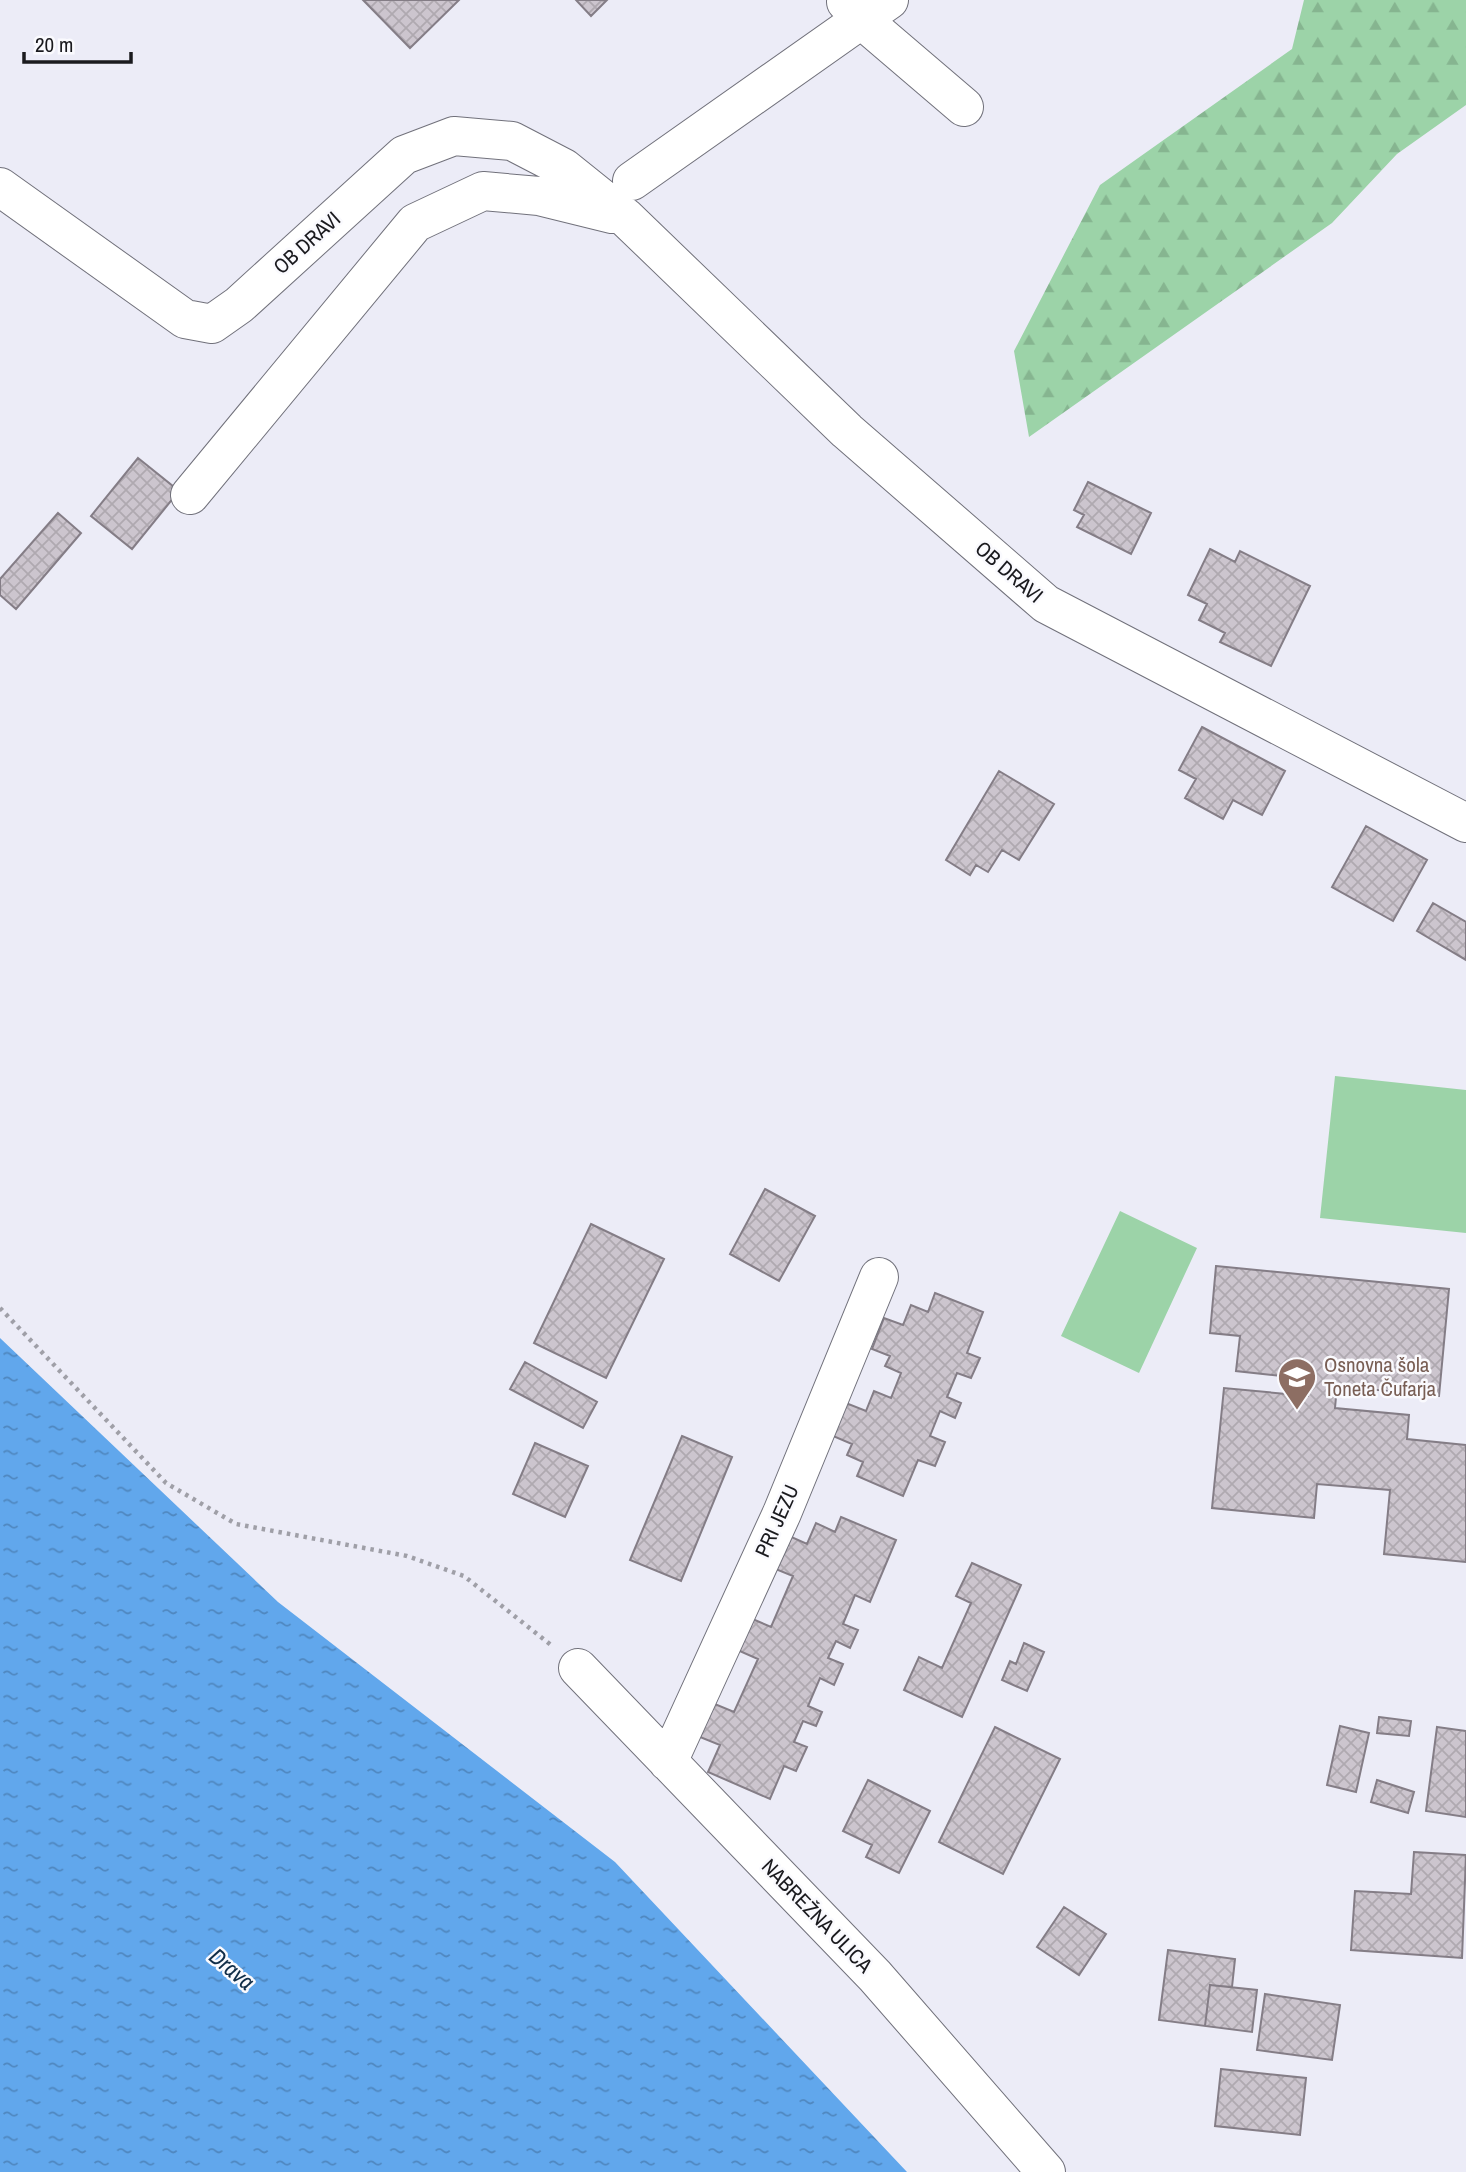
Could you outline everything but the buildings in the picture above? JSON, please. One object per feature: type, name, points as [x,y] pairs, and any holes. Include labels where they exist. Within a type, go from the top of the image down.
[{"type":"street","points":[[190,495],[415,223],[483,191],[628,199],[865,6],[964,107]]},
{"type":"street","name":"OB DRAVI","points":[[0,187],[185,319],[212,324],[239,305],[404,155],[454,136],[512,141],[628,199],[847,432],[1046,604],[1466,823]]},
{"type":"street","name":"PRI JEZU","points":[[668,1762],[782,1513],[879,1277]]},
{"type":"street","name":"NABREŽNA ULICA","points":[[578,1668],[875,1976],[1046,2172]]},
{"type":"path","points":[[0,1308],[166,1483],[236,1524],[407,1556],[464,1576],[578,1668]]},
{"type":"green space","points":[[1304,0],[1466,0],[1466,105],[1397,154],[1332,223],[1029,437],[1014,351],[1100,185],[1292,49]]},
{"type":"green space","points":[[1335,1076],[1466,1090],[1466,1233],[1320,1218]]},
{"type":"green space","points":[[1120,1211],[1197,1248],[1139,1373],[1061,1336]]},
{"type":"water","name":"Drava","points":[[0,1338],[278,1602],[615,1862],[907,2172],[0,2172]]},
{"type":"place","name":"Osnovna šola Toneta Čufarja","points":[[1297,1411]]}]
